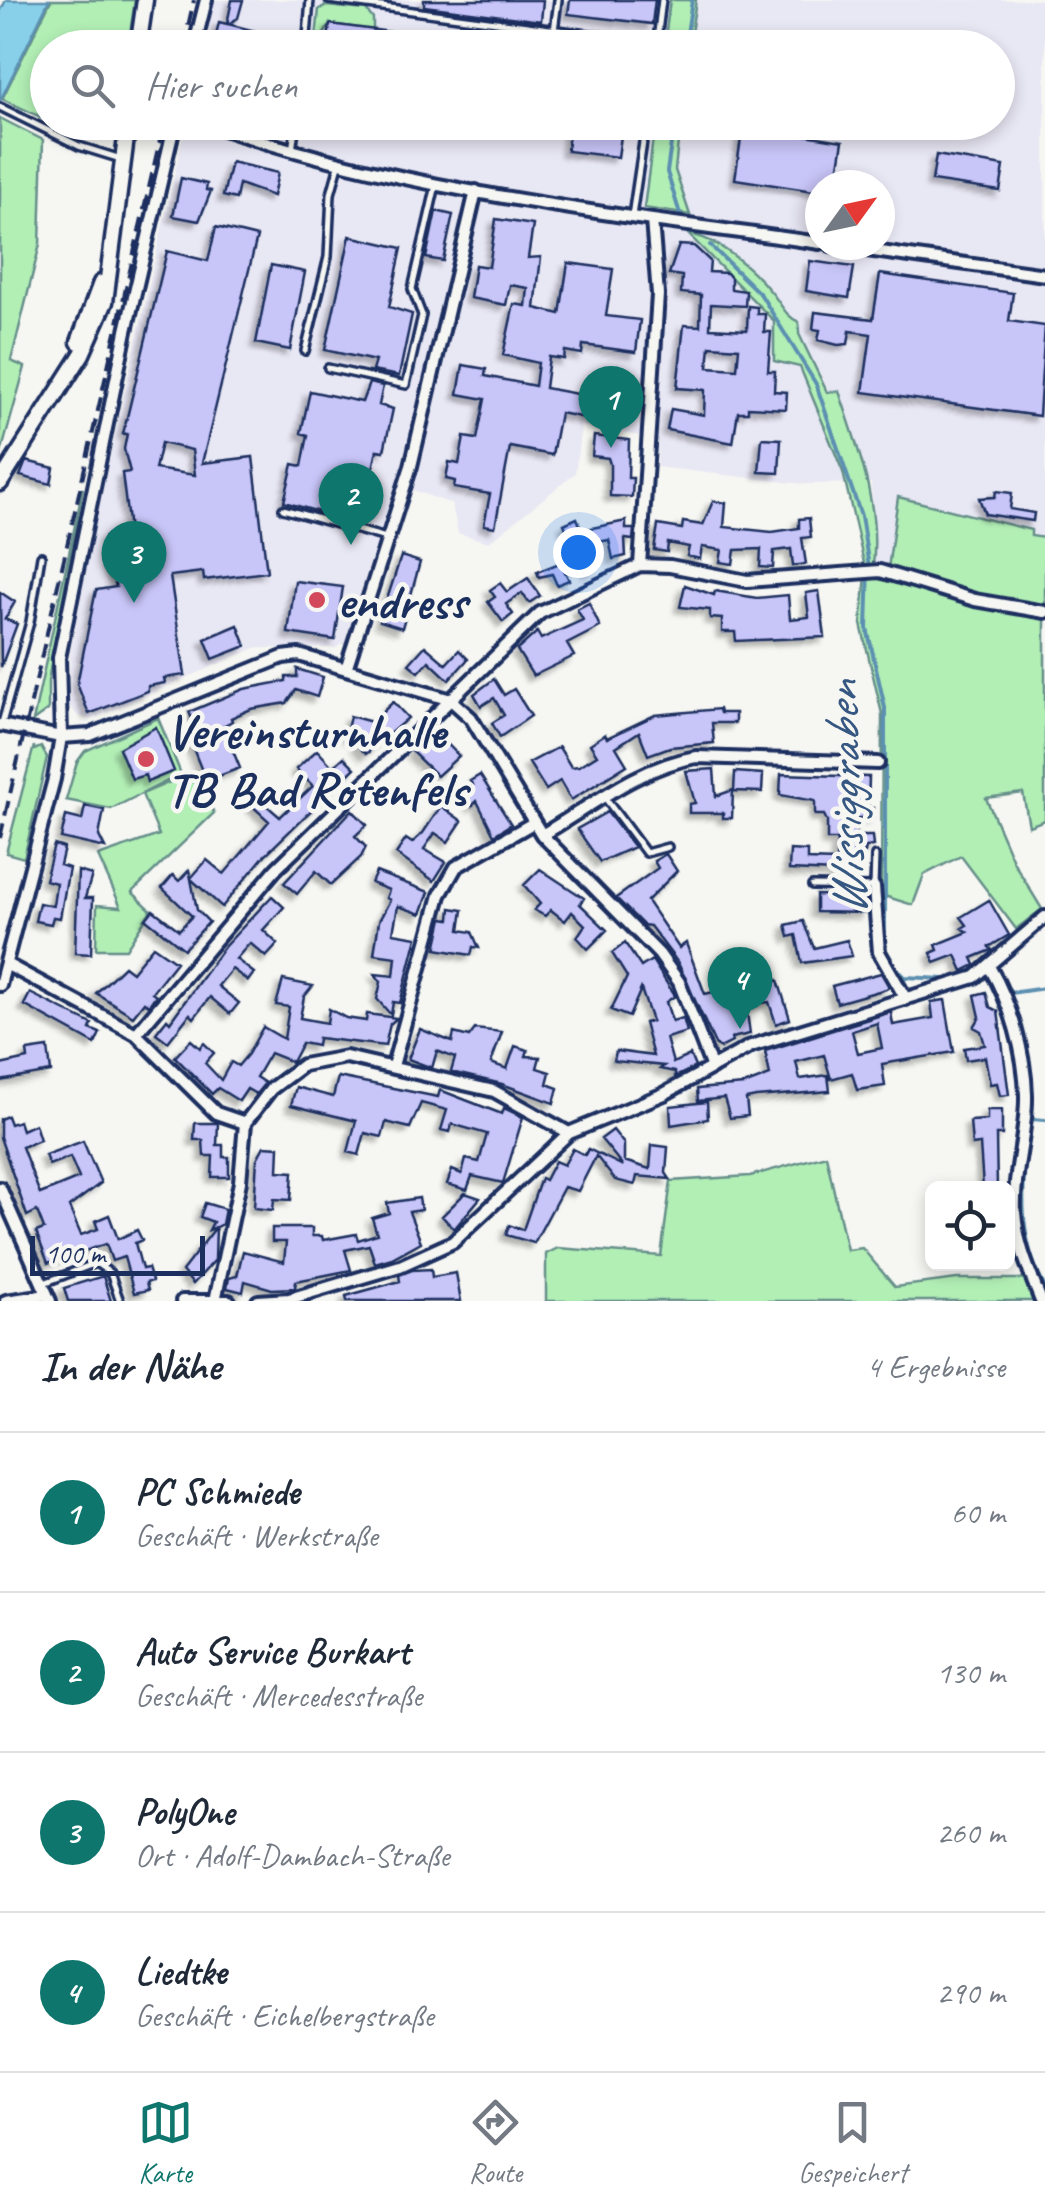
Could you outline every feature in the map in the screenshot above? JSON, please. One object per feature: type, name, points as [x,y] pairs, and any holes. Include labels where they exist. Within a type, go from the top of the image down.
[{"type":"street","points":[[141,30],[145,0]]},
{"type":"street","points":[[198,30],[206,0]]},
{"type":"street","points":[[0,483],[97,325],[105,302],[126,140]]},
{"type":"street","points":[[0,985],[54,779],[61,737],[59,658],[126,331],[171,140]]},
{"type":"street","points":[[253,140],[292,154],[436,185],[805,242]]},
{"type":"street","points":[[346,669],[412,466],[476,191]]},
{"type":"street","points":[[640,566],[658,295],[652,220]]},
{"type":"street","points":[[895,254],[1045,274]]},
{"type":"street","points":[[136,1034],[288,856],[540,613],[640,566],[670,566],[747,580],[880,571],[976,600],[1045,612]]},
{"type":"street","points":[[1,725],[61,737],[102,732],[283,656],[299,656],[451,700],[470,718],[542,835],[659,954],[679,982],[712,1068]]},
{"type":"street","points":[[542,835],[654,767],[696,757],[878,763]]},
{"type":"street","points":[[393,1066],[440,894],[456,867],[533,823]]},
{"type":"street","points":[[874,887],[879,952],[906,999]]},
{"type":"street","points":[[258,1301],[308,1294],[400,1266],[453,1242],[569,1133],[712,1068],[750,1046],[790,1031],[959,984],[990,968],[1045,917]]},
{"type":"street","points":[[6,964],[136,1034],[216,1113],[245,1124]]},
{"type":"street","points":[[990,968],[1001,987],[1023,1073],[1026,1096],[1015,1210],[1019,1250],[1040,1301]]},
{"type":"street","points":[[215,1300],[240,1182],[245,1124],[272,1089],[302,1065],[346,1057],[494,1091],[551,1119],[569,1133]]},
{"type":"street","points":[[0,1188],[46,1293],[6,1301]]},
{"type":"street","points":[[182,1301],[229,1301]]},
{"type":"lane","points":[[308,30],[310,0]]},
{"type":"lane","points":[[329,0],[547,30]]},
{"type":"lane","points":[[554,30],[558,0]]},
{"type":"lane","points":[[658,30],[662,0]]},
{"type":"lane","points":[[0,107],[30,121]]},
{"type":"lane","points":[[73,140],[124,160]]},
{"type":"lane","points":[[292,154],[294,140]]},
{"type":"lane","points":[[632,216],[643,140]]},
{"type":"lane","points":[[305,351],[328,257],[330,194],[340,165]]},
{"type":"lane","points":[[328,368],[406,385],[422,316],[412,288],[436,185]]},
{"type":"lane","points":[[283,509],[388,538]]},
{"type":"lane","points":[[1,725],[30,622],[41,556]]},
{"type":"lane","points":[[605,798],[646,853],[650,856],[668,847]]},
{"type":"lane","points":[[812,886],[874,887],[875,856]]},
{"type":"lane","points":[[46,1293],[96,1264],[110,1273],[120,1301]]},
{"type":"shaded area","points":[[214,0],[670,0],[666,30],[207,30]]},
{"type":"shaded area","points":[[696,0],[1045,0],[1045,538],[1031,536],[1030,530],[899,497],[888,569],[875,566],[871,483],[803,484],[657,467],[658,439],[581,426],[575,473],[489,542],[458,533],[452,504],[396,484],[345,642],[335,648],[255,648],[90,720],[77,715],[69,705],[70,654],[96,517],[182,140],[653,140],[645,208],[690,213],[675,170],[678,140],[1015,140],[1015,30],[692,30]]},
{"type":"green space","points":[[51,0],[135,0],[131,30],[36,30]]},
{"type":"green space","points":[[670,0],[696,0],[692,30],[666,30]]},
{"type":"green space","points":[[326,6],[366,10],[373,19],[373,30],[330,24],[326,30],[317,30],[319,9]]},
{"type":"green space","points":[[30,42],[30,112],[2,99]]},
{"type":"green space","points":[[0,118],[30,133],[30,140],[43,140],[40,244],[11,361],[25,367],[0,457]]},
{"type":"green space","points":[[653,140],[678,140],[675,170],[690,215],[644,208]]},
{"type":"green space","points":[[688,234],[723,248],[755,274],[799,322],[799,334],[827,392],[839,391],[870,498],[873,566],[865,567],[843,472],[800,367],[774,361],[774,321]]},
{"type":"green space","points":[[83,488],[48,681],[48,710],[33,721]]},
{"type":"green space","points":[[898,497],[1031,530],[1031,536],[1045,538],[1045,609],[968,594],[888,569]]},
{"type":"green space","points":[[866,576],[1045,620],[1045,820],[1029,826],[1023,793],[986,798],[1014,863],[1042,909],[1016,929],[961,856],[924,875],[913,905],[881,895],[882,714],[861,624]]},
{"type":"green space","points":[[158,718],[181,774],[111,809],[66,800],[77,762],[85,751]]},
{"type":"green space","points":[[34,746],[34,750],[41,747],[47,757],[24,858],[6,853]]},
{"type":"green space","points":[[184,776],[202,788],[214,813],[132,892],[151,910],[126,949],[96,949],[97,905],[121,907],[98,856],[159,835],[142,794]]},
{"type":"green space","points":[[826,1155],[847,1250],[862,1248],[895,1287],[957,1279],[1027,1279],[1036,1301],[546,1301],[546,1254],[558,1248],[661,1256],[671,1181],[750,1176]]},
{"type":"water","points":[[6,0],[49,0],[34,30],[30,30],[30,39],[0,101],[0,12]]},
{"type":"building","points":[[232,0],[243,0],[238,18],[228,24],[251,30],[217,30],[219,22],[227,24]]},
{"type":"building","points":[[424,0],[543,0],[541,21],[424,6]]},
{"type":"building","points":[[570,0],[655,0],[652,24],[568,14]]},
{"type":"building","points":[[330,24],[376,30],[329,30]]},
{"type":"building","points":[[568,140],[620,140],[618,157],[567,151]]},
{"type":"building","points":[[741,140],[843,141],[838,170],[805,170],[805,190],[735,179]]},
{"type":"building","points":[[936,155],[1004,166],[1000,191],[932,181]]},
{"type":"building","points":[[231,162],[278,173],[273,196],[239,184],[236,199],[223,196]]},
{"type":"building","points":[[181,178],[207,184],[206,190],[211,191],[199,221],[173,216]]},
{"type":"building","points":[[436,211],[453,215],[443,261],[426,258]]},
{"type":"building","points":[[496,219],[533,225],[528,258],[541,257],[535,308],[560,314],[568,263],[613,269],[606,316],[640,320],[636,352],[583,345],[582,354],[565,351],[564,359],[549,357],[545,388],[615,401],[611,423],[560,413],[552,455],[510,447],[495,527],[484,525],[490,494],[454,488],[455,481],[446,479],[449,462],[459,464],[464,437],[477,439],[485,399],[458,394],[463,365],[486,369],[485,376],[535,386],[538,363],[503,355],[514,304],[526,306],[528,288],[510,285],[506,305],[470,298],[475,265],[489,267]]},
{"type":"building","points":[[216,227],[257,237],[202,463],[253,457],[267,572],[204,580],[203,572],[170,576],[185,675],[164,678],[165,683],[148,686],[148,691],[89,714],[77,684],[96,590],[116,587],[109,562],[113,558],[107,549],[112,546],[105,537],[129,530],[122,473],[130,472],[124,449],[127,434],[123,434],[167,251],[208,261]],"holes":[[[161,443],[192,450],[195,475],[155,469]]]},
{"type":"building","points":[[350,236],[402,248],[389,307],[412,314],[399,376],[372,371],[375,361],[325,350]]},
{"type":"building","points":[[679,245],[694,246],[710,261],[709,272],[727,273],[731,289],[746,291],[745,306],[711,304],[710,328],[747,330],[748,306],[757,307],[757,314],[765,314],[764,332],[771,332],[768,371],[775,371],[774,391],[787,392],[786,409],[748,407],[748,412],[738,412],[733,443],[667,430],[671,409],[704,415],[705,390],[677,388],[684,325],[700,326],[701,295],[681,293],[682,276],[669,274]],"holes":[[[710,346],[739,348],[737,369],[708,367]]]},
{"type":"building","points":[[810,261],[854,267],[849,298],[806,291]]},
{"type":"building","points":[[271,265],[305,272],[290,350],[256,343]]},
{"type":"building","points":[[880,274],[1013,293],[1009,321],[1045,326],[1039,416],[863,392],[871,334],[850,331],[848,344],[818,340],[820,330],[813,329],[815,312],[873,319]]},
{"type":"building","points":[[369,383],[383,386],[379,405],[393,409],[384,451],[377,450],[371,478],[378,480],[369,516],[330,501],[326,514],[284,502],[293,464],[302,466],[308,435],[301,433],[310,391],[362,402]]},
{"type":"building","points":[[594,436],[629,440],[632,497],[610,496],[610,464],[608,458],[592,456]]},
{"type":"building","points":[[762,438],[781,439],[779,473],[759,472]]},
{"type":"building","points":[[26,461],[54,468],[51,484],[20,476]]},
{"type":"building","points":[[996,491],[1012,493],[1010,509],[1034,513],[1033,521],[985,514],[979,498],[995,497]]},
{"type":"building","points":[[713,501],[726,503],[724,527],[772,532],[799,528],[799,519],[809,518],[811,537],[802,538],[806,564],[793,566],[791,549],[774,551],[773,568],[760,567],[761,549],[735,550],[733,564],[720,562],[722,550],[702,547],[700,559],[687,556],[689,547],[668,543],[667,552],[654,550],[658,525],[682,529],[683,522],[703,525]]},
{"type":"building","points":[[577,518],[582,530],[626,521],[626,529],[634,529],[633,540],[625,539],[626,556],[613,559],[609,540],[588,544],[599,566],[587,572],[584,565],[564,570],[569,580],[557,585],[552,574],[539,577],[537,572],[577,556],[564,524]]},
{"type":"building","points":[[401,556],[420,562],[402,628],[380,621]]},
{"type":"building","points":[[528,578],[540,596],[529,603],[522,593],[506,604],[513,614],[503,622],[488,602],[495,597],[490,590],[500,583],[507,592]]},
{"type":"building","name":"endress","points":[[295,581],[343,587],[335,640],[288,633]]},
{"type":"building","points":[[685,585],[714,595],[715,591],[757,598],[788,595],[790,619],[809,617],[806,593],[819,591],[825,637],[736,641],[735,632],[722,632],[722,619],[710,618],[710,610],[680,607]]},
{"type":"building","points":[[0,592],[15,602],[5,619],[17,624],[1,667]]},
{"type":"building","points":[[589,603],[600,627],[567,644],[574,656],[533,676],[517,650],[537,632],[541,639],[583,620],[577,609]]},
{"type":"building","points":[[238,625],[246,646],[213,659],[205,639]]},
{"type":"building","points":[[425,646],[446,664],[459,650],[468,659],[449,680],[429,661],[419,672],[409,664]]},
{"type":"building","points":[[297,669],[323,677],[317,697],[296,690],[287,703],[251,709],[231,718],[223,726],[240,768],[206,781],[190,741],[200,737],[189,712],[244,689],[297,677]]},
{"type":"building","points":[[494,679],[504,695],[514,689],[531,716],[500,737],[492,723],[504,715],[494,698],[481,706],[474,694]]},
{"type":"building","points":[[393,702],[408,718],[366,754],[356,744],[360,741],[346,734],[350,716],[372,722]]},
{"type":"building","points":[[719,709],[720,713],[735,713],[735,723],[712,723],[714,743],[670,747],[648,755],[639,732],[616,747],[627,765],[571,800],[560,781],[546,790],[529,763],[559,747],[571,767],[579,766],[597,755],[590,744],[605,734],[607,738],[655,715]]},
{"type":"building","name":"Vereinsturnhalle TB Bad Rotenfels","points":[[156,727],[174,771],[147,782],[145,775],[132,779],[119,748]]},
{"type":"building","points":[[434,730],[459,756],[437,776],[412,752]]},
{"type":"building","points":[[317,750],[333,767],[344,757],[355,768],[265,855],[222,907],[191,879],[197,910],[209,922],[184,949],[146,919],[153,910],[179,930],[192,916],[162,888],[173,875],[179,881],[189,870],[191,878],[207,860],[224,874],[269,821],[250,804],[257,797],[280,817],[313,786],[296,769]]},
{"type":"building","points":[[714,769],[716,796],[733,790],[732,818],[723,818],[723,813],[689,813],[689,804],[695,803],[686,771]]},
{"type":"building","points":[[735,772],[763,774],[762,792],[734,791]]},
{"type":"building","points":[[781,774],[869,777],[868,808],[873,808],[873,818],[856,818],[856,836],[872,836],[873,846],[866,847],[865,853],[854,852],[853,878],[835,877],[836,872],[789,870],[790,850],[807,851],[807,860],[836,861],[837,840],[827,840],[827,821],[824,815],[815,815],[815,801],[780,795]]},
{"type":"building","points":[[480,775],[511,824],[494,835],[477,801],[472,806],[466,796],[465,790],[473,785],[470,781]]},
{"type":"building","points":[[85,806],[104,810],[99,836],[105,848],[61,838],[66,816],[82,820]]},
{"type":"building","points":[[441,806],[462,821],[448,842],[435,833],[424,849],[446,862],[434,881],[396,854],[406,839],[412,843],[423,833]]},
{"type":"building","points":[[352,810],[367,825],[355,836],[366,847],[361,857],[331,885],[316,871],[297,894],[284,883]]},
{"type":"building","points":[[607,812],[634,847],[600,862],[577,829]]},
{"type":"building","points":[[54,845],[64,848],[60,865],[69,868],[60,918],[53,917],[51,924],[35,921],[39,903],[53,906],[56,883],[45,880]]},
{"type":"building","points":[[666,854],[677,871],[647,901],[679,948],[686,943],[705,994],[738,986],[740,994],[759,993],[757,987],[778,980],[790,1019],[776,1024],[769,1002],[746,1005],[750,1034],[731,1038],[732,1042],[720,1048],[715,1044],[678,963],[650,926],[643,925],[616,898],[658,868],[654,861]]},
{"type":"building","points":[[540,869],[584,898],[580,904],[607,930],[588,949],[577,937],[585,925],[572,912],[565,921],[551,910],[545,916],[534,910],[540,904],[524,885]]},
{"type":"building","points":[[78,871],[92,875],[85,898],[93,898],[91,954],[75,953]]},
{"type":"building","points":[[376,872],[429,892],[421,914],[398,906],[393,933],[417,937],[400,1003],[393,1002],[391,1015],[377,999],[381,982],[375,974],[394,976],[396,957],[374,954],[379,921],[390,900],[386,898],[389,890],[371,883]]},
{"type":"building","points":[[816,895],[865,896],[865,913],[816,912]]},
{"type":"building","points":[[272,896],[284,907],[263,930],[278,944],[266,957],[250,943],[236,959],[254,973],[248,981],[232,969],[218,986],[239,1003],[230,1014],[210,997],[194,1018],[190,1014],[168,1042],[156,1033],[167,1019],[170,1022],[224,947]]},
{"type":"building","points":[[989,900],[1009,935],[989,947],[992,950],[972,958],[975,965],[963,971],[956,955],[935,963],[931,953],[938,950],[936,945],[968,932],[962,928],[967,925],[961,917]]},
{"type":"building","points":[[451,908],[463,910],[460,930],[472,932],[479,948],[473,947],[471,955],[436,949],[443,918],[450,919]]},
{"type":"building","points":[[803,921],[814,948],[847,940],[852,956],[802,963],[796,935],[789,937],[786,925]]},
{"type":"building","points":[[625,943],[641,967],[652,960],[675,996],[666,1002],[672,1021],[683,1018],[687,1032],[666,1038],[673,1063],[690,1055],[695,1067],[675,1077],[675,1072],[660,1069],[664,1066],[614,1061],[616,1051],[653,1056],[644,1023],[652,1021],[641,989],[629,1017],[611,1010],[627,977],[612,953]]},
{"type":"building","points":[[153,946],[176,962],[152,992],[156,995],[149,1005],[144,1002],[133,1016],[96,993],[124,966],[132,972]]},
{"type":"building","points":[[881,973],[889,987],[837,1003],[832,986]]},
{"type":"building","points":[[283,980],[313,986],[304,997],[300,1018],[327,1023],[329,1009],[346,1018],[366,1021],[367,1014],[397,1018],[390,1024],[385,1046],[318,1038],[317,1046],[302,1043],[292,1062],[270,1053],[256,1077],[265,1083],[256,1094],[247,1089],[239,1101],[218,1088],[212,1094],[175,1057],[191,1040],[200,1048],[204,1043],[214,1053],[205,1063],[221,1080],[231,1062],[238,1066],[248,1054],[263,1027],[284,1039],[289,1007],[276,1005]]},
{"type":"building","points":[[986,992],[990,1007],[998,1011],[1009,1095],[1000,1096],[997,1083],[990,1084],[985,1057],[966,1060],[964,1048],[985,1045],[981,1031],[974,1027],[980,1017],[975,995]]},
{"type":"building","points":[[30,993],[92,1024],[90,1029],[100,1033],[95,1044],[24,1005]]},
{"type":"building","points":[[945,1000],[954,1052],[882,1064],[885,1086],[857,1090],[852,1073],[831,1079],[824,1055],[796,1062],[800,1079],[828,1075],[830,1091],[746,1099],[748,1116],[730,1118],[724,1098],[698,1101],[697,1089],[744,1085],[770,1075],[765,1051],[891,1012],[893,1025],[933,1018],[931,1002]],"holes":[[[877,1023],[882,1048],[858,1053],[852,1031]]]},
{"type":"building","points":[[420,1029],[452,1042],[454,1033],[469,1037],[475,1029],[502,1032],[491,1063],[507,1069],[515,1046],[528,1050],[526,1056],[540,1057],[537,1068],[550,1072],[547,1084],[558,1088],[554,1103],[502,1084],[451,1072],[455,1058],[437,1051],[432,1068],[408,1059]]},
{"type":"building","points":[[48,1048],[51,1072],[0,1081],[0,1065],[28,1059],[27,1051]]},
{"type":"building","points":[[338,1077],[438,1097],[440,1090],[502,1114],[504,1108],[523,1117],[503,1183],[472,1176],[467,1190],[447,1184],[452,1170],[462,1174],[466,1159],[479,1162],[487,1134],[452,1124],[450,1132],[441,1130],[447,1110],[421,1103],[410,1128],[386,1122],[382,1137],[365,1133],[359,1155],[348,1152],[356,1121],[291,1105],[296,1087],[333,1097]]},
{"type":"building","points":[[707,1102],[708,1119],[671,1125],[670,1106]]},
{"type":"building","points":[[987,1110],[1002,1110],[1002,1135],[996,1135],[997,1181],[983,1181],[980,1144],[972,1145],[970,1121],[987,1120]]},
{"type":"building","points":[[7,1116],[10,1124],[19,1121],[22,1130],[35,1124],[40,1140],[22,1147],[40,1194],[79,1178],[70,1157],[49,1165],[45,1155],[83,1141],[101,1183],[69,1207],[81,1235],[98,1229],[95,1221],[109,1215],[118,1239],[137,1230],[142,1240],[135,1243],[142,1269],[148,1268],[152,1281],[146,1283],[148,1290],[134,1293],[124,1257],[112,1261],[106,1244],[48,1263],[36,1232],[44,1229],[37,1211],[27,1216],[0,1137],[0,1119]]},
{"type":"building","points":[[195,1123],[218,1123],[217,1145],[223,1145],[223,1157],[229,1157],[229,1177],[212,1177],[213,1156],[204,1156],[203,1140],[194,1140]]},
{"type":"building","points":[[613,1130],[624,1144],[624,1161],[650,1169],[652,1145],[668,1147],[666,1173],[670,1179],[637,1176],[635,1185],[615,1180],[596,1156],[578,1191],[564,1187],[534,1243],[506,1235],[509,1225],[523,1230],[541,1178],[545,1180],[555,1161],[564,1165],[573,1149],[585,1155],[588,1149],[623,1166],[601,1139]]},
{"type":"building","points":[[264,1146],[279,1147],[278,1171],[293,1172],[291,1200],[274,1199],[273,1210],[254,1208],[257,1159]]},
{"type":"building","points":[[465,1193],[480,1198],[454,1229],[442,1216]]},
{"type":"building","points":[[419,1198],[421,1210],[409,1212],[421,1242],[392,1258],[375,1263],[369,1245],[345,1250],[351,1270],[296,1281],[295,1288],[272,1289],[245,1281],[243,1292],[227,1288],[229,1278],[237,1276],[243,1251],[284,1262],[286,1242],[272,1242],[272,1228],[312,1228],[312,1236],[322,1236],[323,1240],[356,1234],[358,1240],[377,1234],[372,1218],[389,1213],[387,1203]]},
{"type":"building","points":[[205,1203],[225,1209],[222,1224],[209,1230],[213,1222],[200,1217]]},
{"type":"building","points":[[216,1227],[215,1260],[193,1284],[182,1271]]},
{"type":"building","points":[[431,1269],[432,1277],[456,1273],[461,1301],[347,1301],[346,1296],[400,1281],[399,1275],[412,1270]]},
{"type":"building","points":[[103,1276],[111,1301],[68,1301],[64,1288]]},
{"type":"waterway","points":[[688,30],[692,0]]},
{"type":"waterway","points":[[671,140],[667,172],[680,214]]},
{"type":"waterway","name":"Wissiggraben","points":[[710,245],[761,295],[816,384],[861,516],[869,567],[867,628],[885,708],[885,947],[889,960],[905,977],[944,979]]},
{"type":"waterway","points":[[1010,993],[1045,988]]},
{"type":"waterway","points":[[1009,989],[1019,1025]]},
{"type":"waterway","points":[[1022,1034],[1029,1099],[1025,1225],[1031,1256],[1045,1288]]},
{"type":"waterway","points":[[1031,1119],[1045,1120]]},
{"type":"railway","points":[[187,30],[194,0]]},
{"type":"railway","points":[[0,838],[160,140]]},
{"type":"place","name":"PC Schmiede","points":[[611,448]]},
{"type":"place","name":"Auto Service Burkart","points":[[351,545]]},
{"type":"place","name":"endress","points":[[317,600]]},
{"type":"place","name":"PolyOne","points":[[134,603]]},
{"type":"place","name":"Vereinsturnhalle TB Bad Rotenfels","points":[[146,759]]},
{"type":"place","name":"Liedtke","points":[[740,1029]]}]
